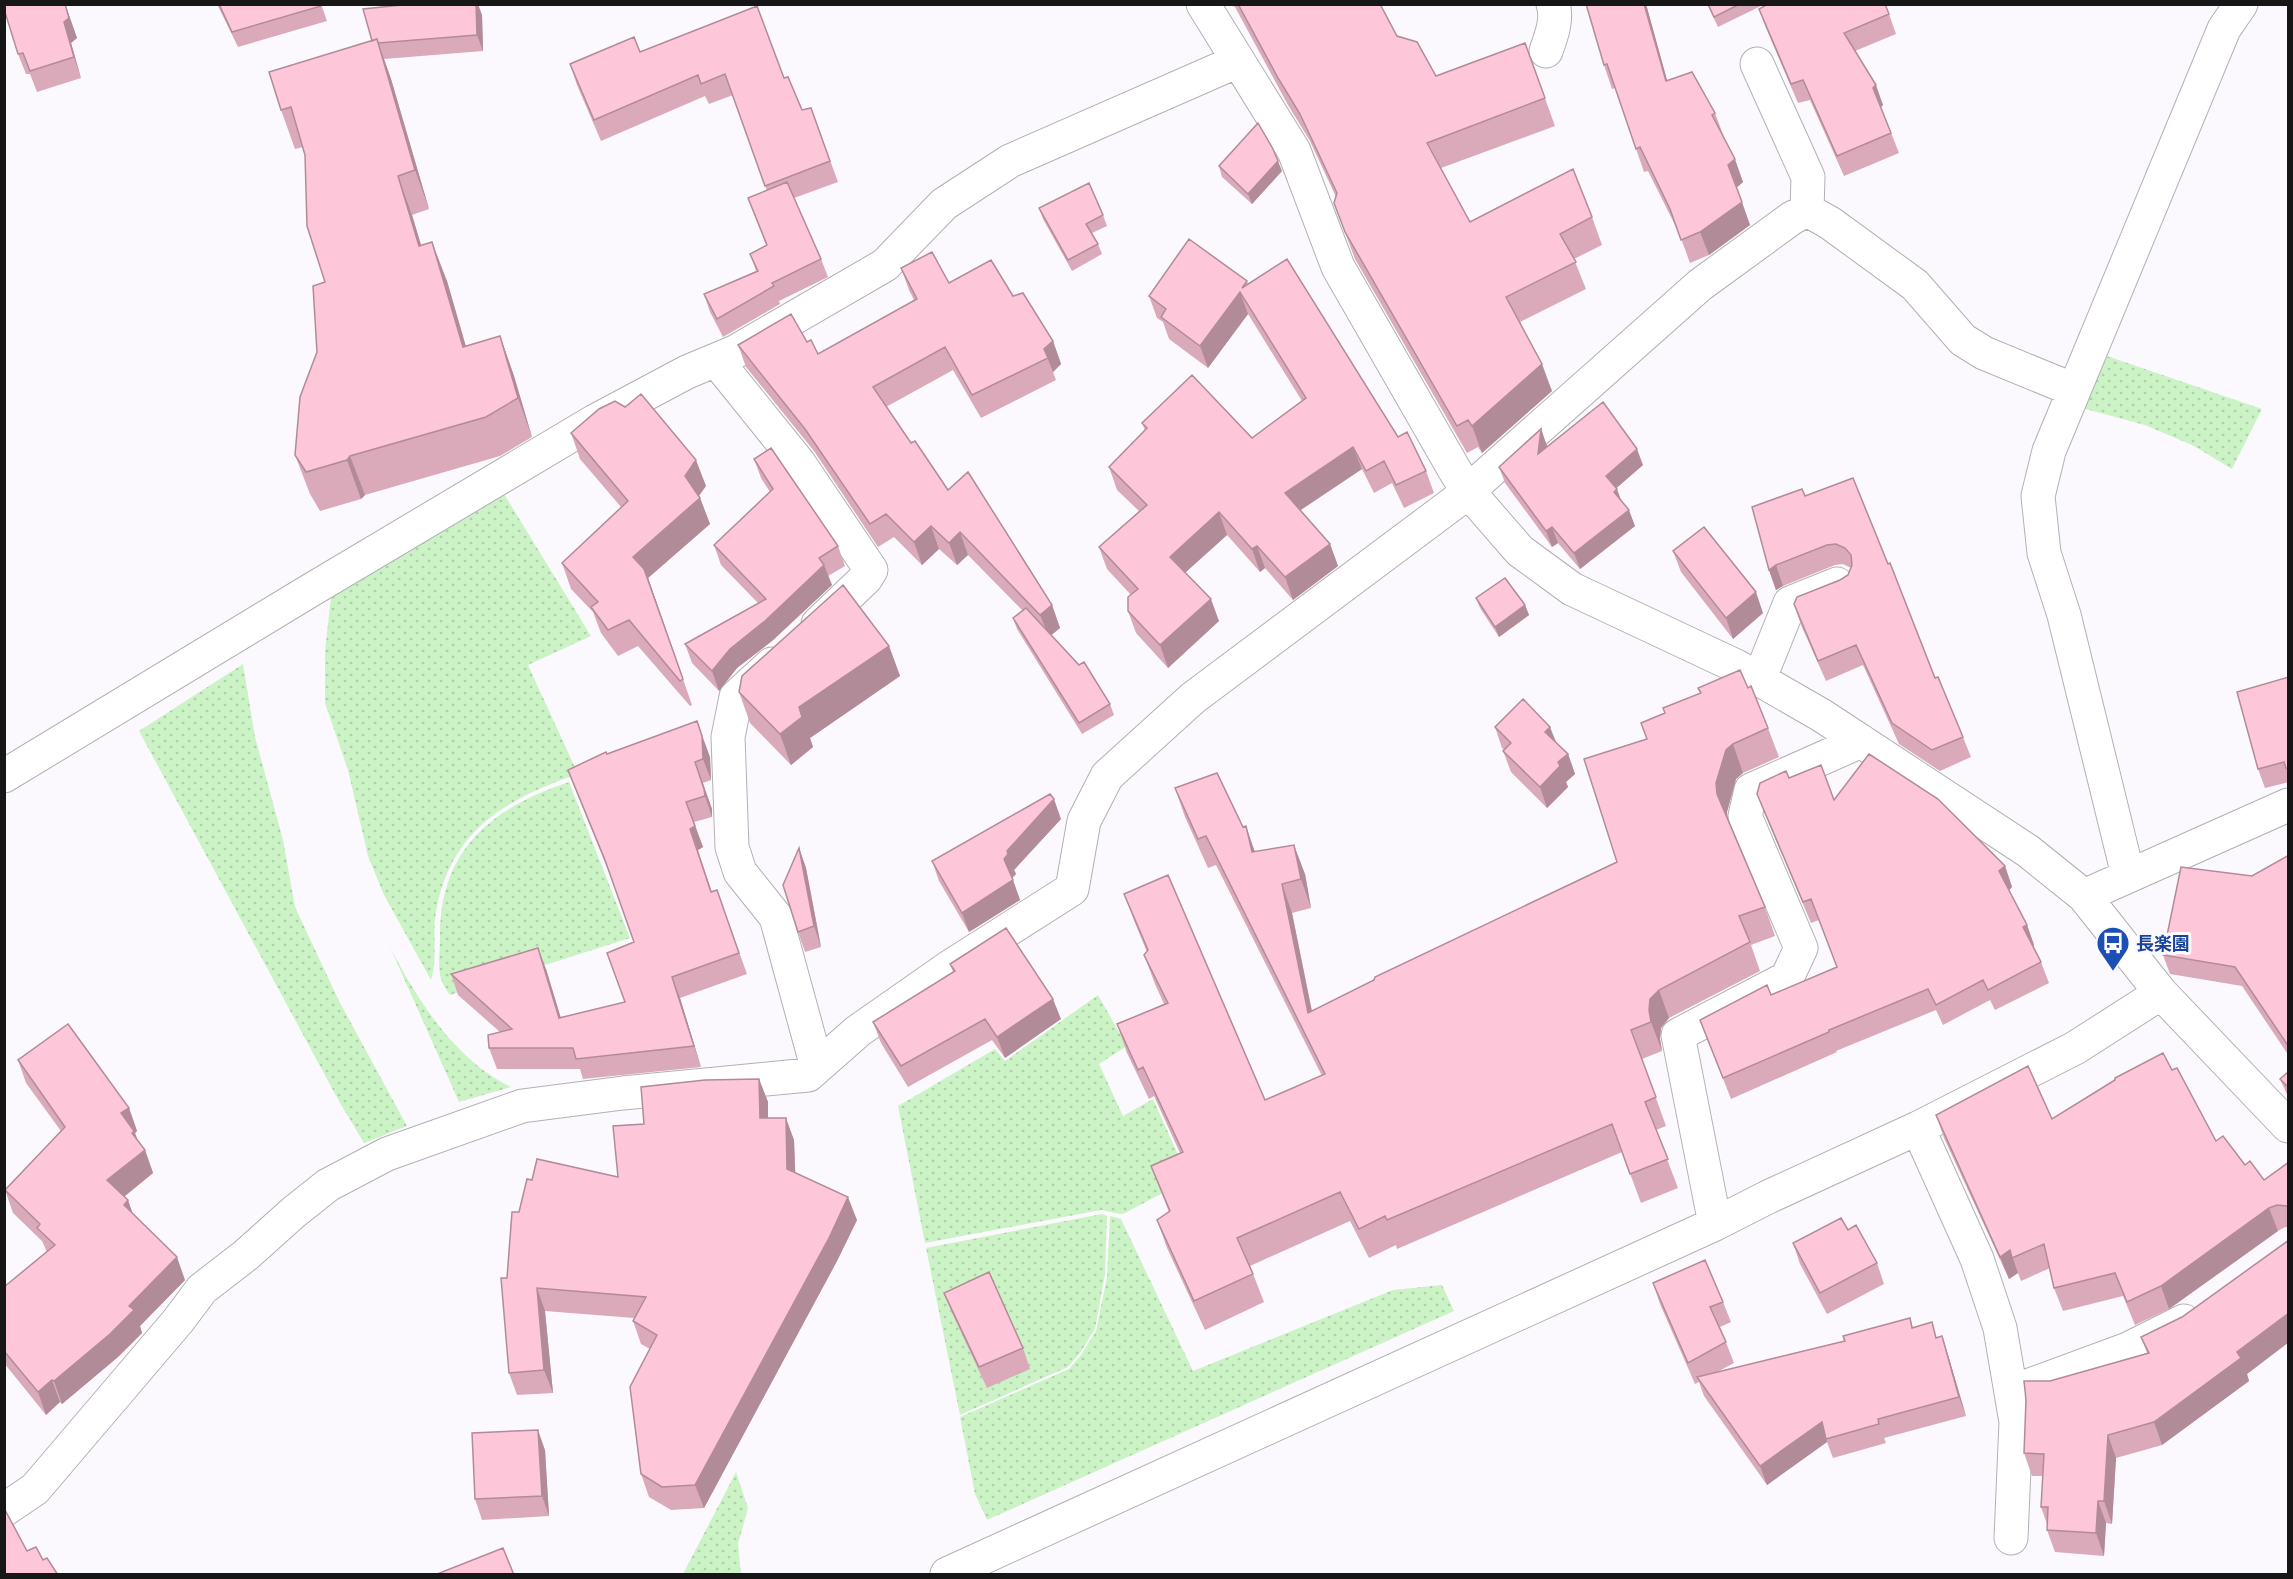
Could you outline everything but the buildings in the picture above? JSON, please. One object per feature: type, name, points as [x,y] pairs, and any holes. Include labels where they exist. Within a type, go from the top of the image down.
[{"type":"street","points":[[1203,4],[1294,151],[1338,267],[1467,490],[1520,551],[1572,589],[1736,666],[1821,715],[2028,850],[2084,897],[2161,993],[2289,1126]]},
{"type":"street","points":[[1546,51],[1552,34],[1555,9],[1553,4]]},
{"type":"street","points":[[2128,875],[2064,615],[2044,553],[2038,496],[2049,452],[2074,390],[2224,29],[2241,4]]},
{"type":"street","points":[[4,776],[595,421],[687,372],[735,352],[885,265],[944,204],[1010,161],[1238,61]]},
{"type":"street","points":[[1757,64],[1808,177],[1807,210]]},
{"type":"street","points":[[1807,210],[1830,223],[1915,285],[1963,340],[1984,353],[2074,390]]},
{"type":"street","points":[[4,1510],[35,1489],[178,1321],[202,1289],[328,1185],[387,1154],[522,1106],[623,1093],[808,1075],[858,1031],[948,968],[1072,889],[1084,821],[1107,776],[1193,698],[1459,499],[1700,285],[1792,218],[1807,210]]},
{"type":"street","points":[[716,360],[799,463],[871,570],[866,578],[819,623],[736,697],[728,736],[732,847],[740,872],[776,917],[817,1067]]},
{"type":"street","points":[[1759,680],[1790,603],[1841,583]]},
{"type":"street","points":[[1715,1224],[1678,1035],[1787,978],[1801,948],[1745,816],[1751,790],[1861,741]]},
{"type":"street","points":[[2084,897],[2128,875],[2289,805]]},
{"type":"street","points":[[947,1575],[1715,1224],[1918,1128],[2075,1048],[2161,993]]},
{"type":"street","points":[[1918,1128],[1977,1259],[2000,1328],[2016,1422],[2011,1538]]},
{"type":"street","points":[[2011,1392],[2128,1349],[2179,1325],[2209,1304]]},
{"type":"green space","points":[[2104,355],[2262,409],[2232,469],[2194,446],[2145,425],[2082,408]]},
{"type":"green space","points":[[501,489],[591,636],[528,665],[578,774],[527,795],[505,807],[468,839],[454,860],[443,884],[436,912],[431,980],[384,895],[368,856],[348,770],[325,703],[325,651],[332,588]]},
{"type":"green space","points":[[243,664],[255,737],[283,840],[295,907],[339,1001],[407,1126],[364,1143],[340,1103],[139,731]]},
{"type":"green space","points":[[569,782],[630,938],[450,995],[441,980],[439,970],[442,907],[449,880],[460,857],[475,837],[494,820],[516,805]]},
{"type":"green space","points":[[390,947],[426,1008],[455,1045],[472,1061],[511,1087],[459,1102]]},
{"type":"green space","points":[[1098,995],[1127,1046],[1099,1064],[1123,1116],[1153,1099],[1189,1179],[1121,1214],[1101,1210],[925,1243],[898,1106],[995,1049],[1005,1061]]},
{"type":"green space","points":[[1102,1214],[1107,1216],[1105,1274],[1095,1329],[1080,1353],[1068,1367],[960,1415],[926,1248]]},
{"type":"green space","points":[[1110,1216],[1121,1219],[1193,1371],[1393,1290],[1442,1285],[1454,1311],[987,1520],[975,1494],[960,1417],[1069,1369],[1081,1355],[1096,1331],[1107,1277]]},
{"type":"green space","points":[[736,1472],[748,1508],[738,1544],[741,1574],[683,1574]]},
{"type":"place","name":"長楽園","points":[[2113,972]]}]
